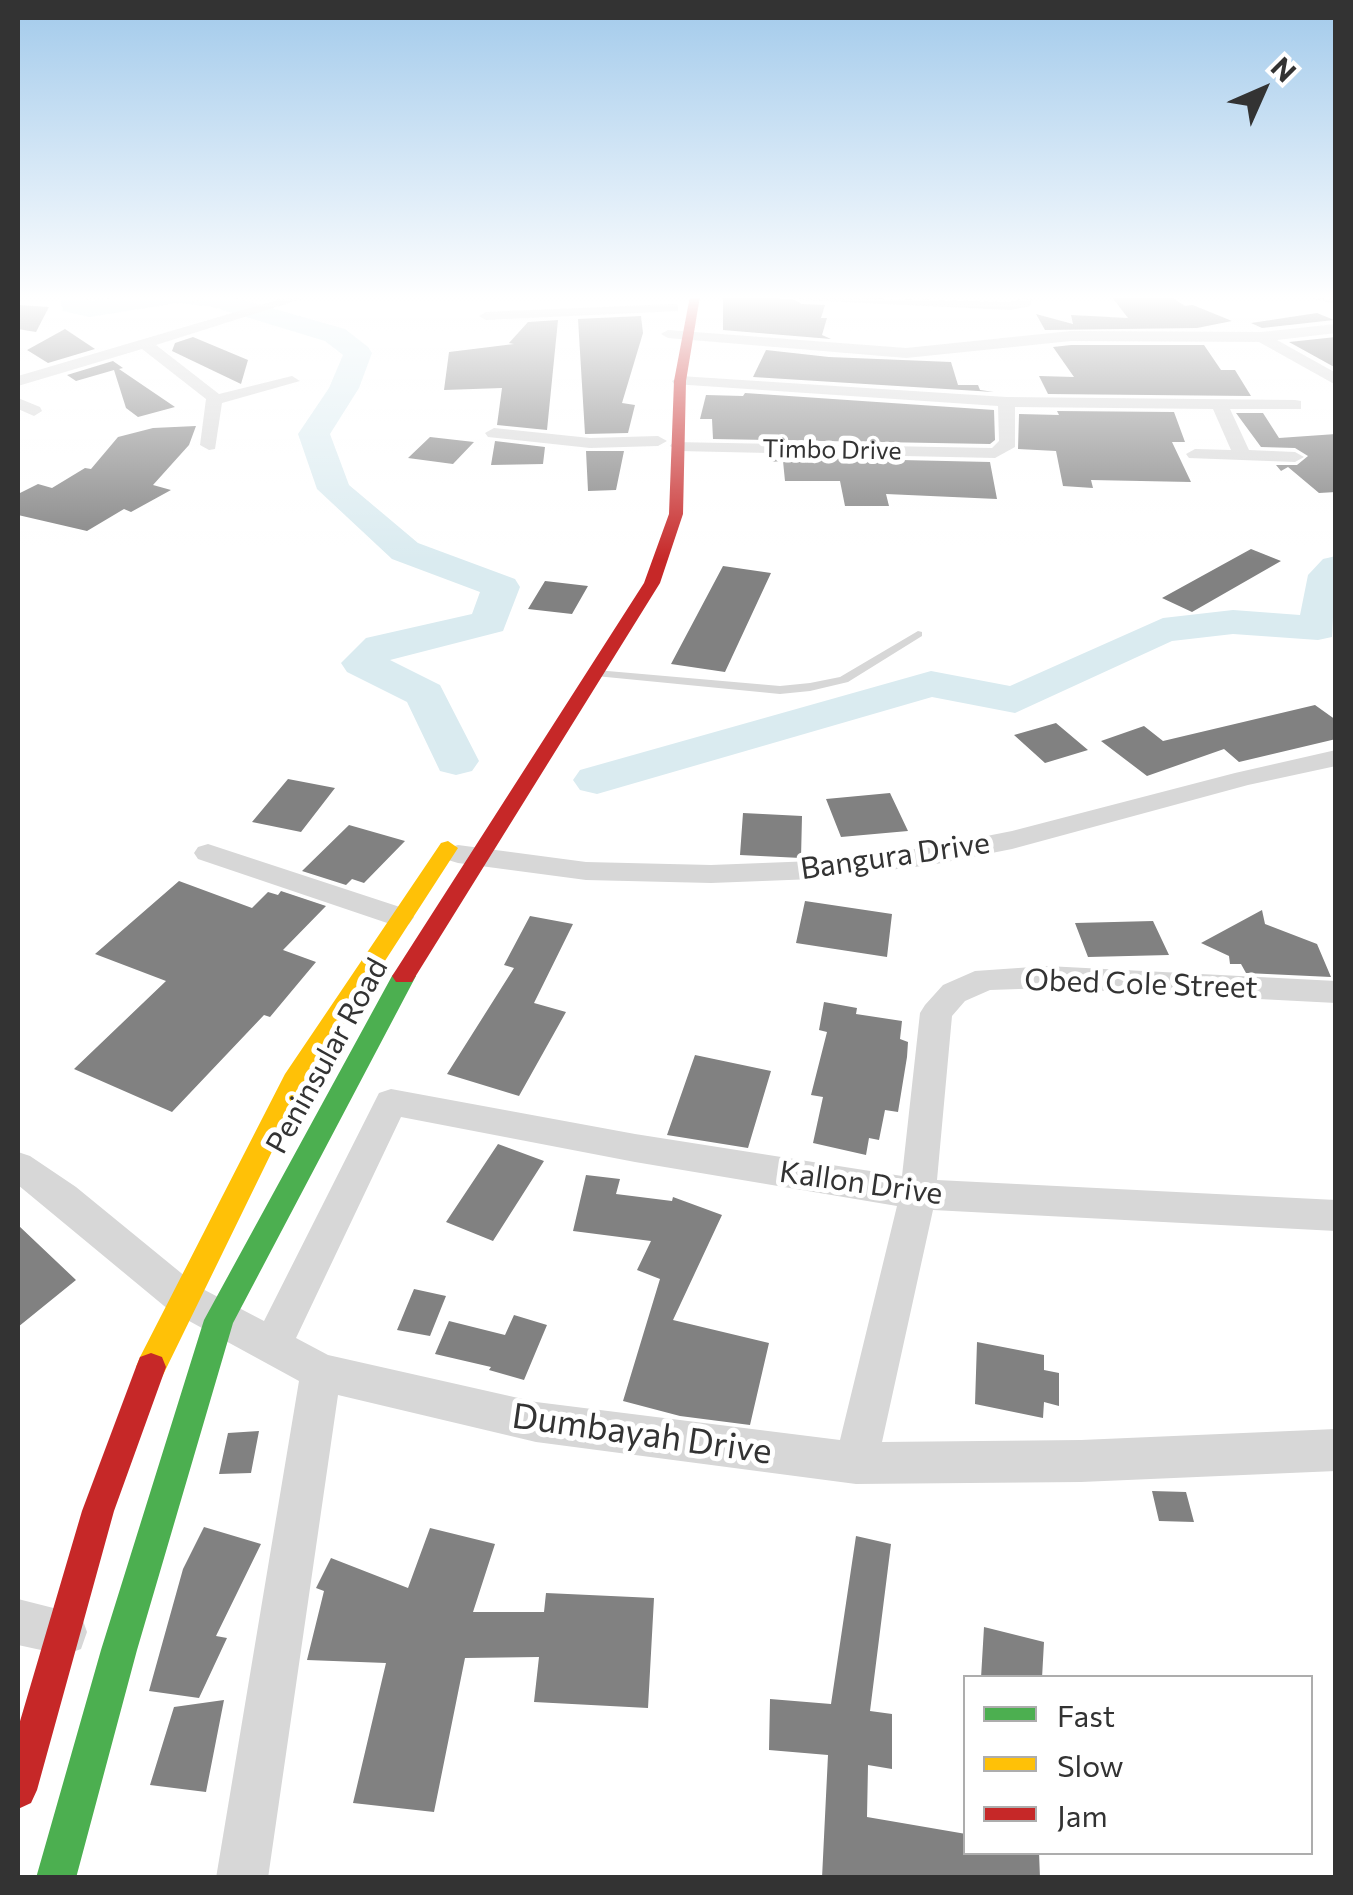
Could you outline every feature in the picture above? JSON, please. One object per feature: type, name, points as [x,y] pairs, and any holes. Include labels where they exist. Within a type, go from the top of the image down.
[{"type":"main road","name":"Peninsular Road","points":[[56,1878],[119,1650],[218,1320],[386,1006],[652,583],[676,514],[661,384]]},
{"type":"main road","name":"Peninsular Road","points":[[640,546],[654,514],[679,384]]},
{"type":"main road","name":"Peninsular Road","points":[[18,1790],[98,1511],[146,1378],[183,1298],[294,1082],[399,917],[466,822]]},
{"type":"street","points":[[196,384],[216,400]]},
{"type":"street","points":[[216,400],[278,384]]},
{"type":"street","points":[[733,384],[1006,402],[1295,405]]},
{"type":"street","points":[[209,445],[216,400]]},
{"type":"street","name":"Timbo Drive","points":[[494,433],[590,443],[985,454],[1006,447],[1006,402]]},
{"type":"street","points":[[1218,402],[1243,456]]},
{"type":"street","points":[[1195,454],[1296,457]]},
{"type":"street","name":"Bangura Drive","points":[[446,852],[586,870],[711,874],[872,863],[1012,840],[1336,758]]},
{"type":"street","points":[[208,853],[399,917]]},
{"type":"street","name":"Obed Cole Street","points":[[856,1463],[918,1194],[936,1013],[954,994],[986,979],[1047,977],[1336,992]]},
{"type":"street","name":"Kallon Drive","points":[[272,1347],[392,1102],[636,1148],[918,1194],[1336,1216]]},
{"type":"street","name":"Dumbayah Drive","points":[[18,1166],[63,1198],[183,1298],[321,1372],[536,1422],[856,1463],[1081,1461],[1336,1450]]},
{"type":"street","points":[[242,1878],[321,1372]]},
{"type":"street","points":[[18,1622],[64,1632]]},
{"type":"lane","points":[[596,673],[780,690],[810,687],[844,680],[918,634]]},
{"type":"building","points":[[119,384],[142,384],[175,407],[138,417],[126,408]]},
{"type":"building","points":[[445,384],[552,384],[547,430],[497,425],[502,388],[444,390]]},
{"type":"building","points":[[582,384],[628,384],[622,403],[635,405],[628,433],[585,434]]},
{"type":"building","points":[[872,384],[978,385],[980,390],[994,392]]},
{"type":"building","points":[[1043,384],[1244,384],[1251,396],[1048,394]]},
{"type":"building","points":[[745,393],[994,410],[995,440],[990,444],[713,439],[712,419],[700,419],[706,395]]},
{"type":"building","points":[[1057,411],[1174,412],[1185,442],[1172,442],[1191,482],[1091,480],[1093,488],[1063,486],[1056,451],[1018,449],[1019,414],[1059,415]]},
{"type":"building","points":[[1236,413],[1263,413],[1279,438],[1336,434],[1336,492],[1319,493],[1288,467],[1281,471],[1276,465],[1297,465],[1308,456],[1295,448],[1261,447]]},
{"type":"building","points":[[196,426],[189,445],[153,485],[171,490],[131,512],[124,509],[87,531],[18,515],[18,494],[38,484],[52,488],[85,468],[91,469],[118,437],[153,428]]},
{"type":"building","points":[[430,437],[474,442],[453,464],[408,458]]},
{"type":"building","points":[[495,441],[545,447],[543,464],[491,465]]},
{"type":"building","points":[[586,451],[624,451],[616,490],[588,491]]},
{"type":"building","points":[[768,457],[990,462],[997,499],[886,494],[889,506],[845,506],[840,481],[785,481],[783,461],[769,462]]},
{"type":"building","points":[[1251,549],[1281,561],[1192,612],[1162,598]]},
{"type":"building","points":[[723,566],[771,573],[725,672],[671,664]]},
{"type":"building","points":[[545,581],[588,586],[572,614],[528,609]]},
{"type":"building","points":[[1315,705],[1336,720],[1336,739],[1239,762],[1224,749],[1147,776],[1101,741],[1144,726],[1163,741]]},
{"type":"building","points":[[1056,723],[1088,750],[1045,763],[1014,735]]},
{"type":"building","points":[[288,779],[335,788],[301,832],[252,822]]},
{"type":"building","points":[[890,793],[908,831],[841,837],[826,799]]},
{"type":"building","points":[[743,813],[802,816],[801,858],[740,855]]},
{"type":"building","points":[[349,825],[405,841],[364,883],[352,879],[346,885],[302,871]]},
{"type":"building","points":[[179,881],[252,908],[268,892],[278,895],[281,891],[326,906],[283,950],[316,962],[270,1017],[264,1015],[172,1112],[74,1069],[166,981],[95,954]]},
{"type":"building","points":[[805,901],[892,914],[887,957],[796,943]]},
{"type":"building","points":[[1262,910],[1265,924],[1317,944],[1331,977],[1246,973],[1241,964],[1230,964],[1229,956],[1201,943]]},
{"type":"building","points":[[530,916],[573,924],[534,1003],[566,1012],[519,1096],[447,1074],[514,968],[504,965]]},
{"type":"building","points":[[1153,921],[1169,955],[1088,957],[1075,923]]},
{"type":"building","points":[[824,1002],[857,1008],[856,1014],[902,1021],[900,1039],[908,1042],[898,1112],[885,1110],[879,1140],[869,1138],[866,1155],[813,1143],[823,1097],[811,1095],[827,1032],[819,1030]]},
{"type":"building","points":[[695,1055],[771,1071],[748,1148],[667,1135]]},
{"type":"building","points":[[498,1144],[544,1161],[493,1241],[446,1222]]},
{"type":"building","points":[[586,1175],[620,1179],[616,1194],[672,1201],[673,1197],[722,1215],[673,1320],[769,1343],[750,1425],[680,1416],[623,1401],[660,1279],[637,1270],[651,1241],[573,1231]]},
{"type":"building","points":[[18,1225],[76,1280],[18,1327]]},
{"type":"building","points":[[414,1289],[446,1296],[430,1336],[397,1330]]},
{"type":"building","points":[[514,1315],[547,1325],[524,1380],[489,1370],[491,1367],[435,1354],[449,1321],[505,1335]]},
{"type":"building","points":[[977,1342],[1044,1355],[1044,1370],[1059,1373],[1059,1406],[1044,1402],[1043,1418],[975,1404]]},
{"type":"building","points":[[259,1431],[251,1473],[219,1474],[228,1433]]},
{"type":"building","points":[[1152,1491],[1186,1492],[1194,1522],[1159,1521]]},
{"type":"building","points":[[204,1527],[261,1544],[216,1636],[227,1638],[199,1698],[149,1691],[183,1569]]},
{"type":"building","points":[[430,1528],[495,1544],[473,1612],[544,1612],[546,1593],[654,1598],[648,1708],[534,1702],[539,1657],[465,1658],[434,1812],[353,1803],[386,1663],[307,1660],[324,1591],[316,1588],[331,1558],[408,1588]]},
{"type":"building","points":[[856,1536],[891,1544],[870,1711],[892,1714],[892,1769],[868,1765],[867,1817],[963,1833],[963,1855],[1039,1855],[1040,1878],[822,1878],[828,1755],[769,1750],[770,1699],[831,1704]]},
{"type":"building","points":[[984,1627],[1044,1642],[1042,1675],[981,1675]]},
{"type":"building","points":[[224,1700],[206,1792],[150,1785],[174,1707]]},
{"type":"waterway","points":[[345,384],[314,434],[334,489],[405,551],[501,587],[489,622],[381,647],[362,663],[425,694],[456,761]]},
{"type":"waterway","points":[[597,780],[931,684],[1015,700],[1163,630],[1233,622],[1318,628],[1327,575],[1336,567]]},
{"type":"traffic: fast","points":[[56,1878],[119,1650],[219,1320],[404,976]]},
{"type":"traffic: slow","points":[[151,1367],[294,1081],[448,848]]},
{"type":"traffic: jam","points":[[404,976],[652,583],[676,514],[680,384]]},
{"type":"traffic: jam","points":[[18,1790],[98,1511],[151,1367]]}]
